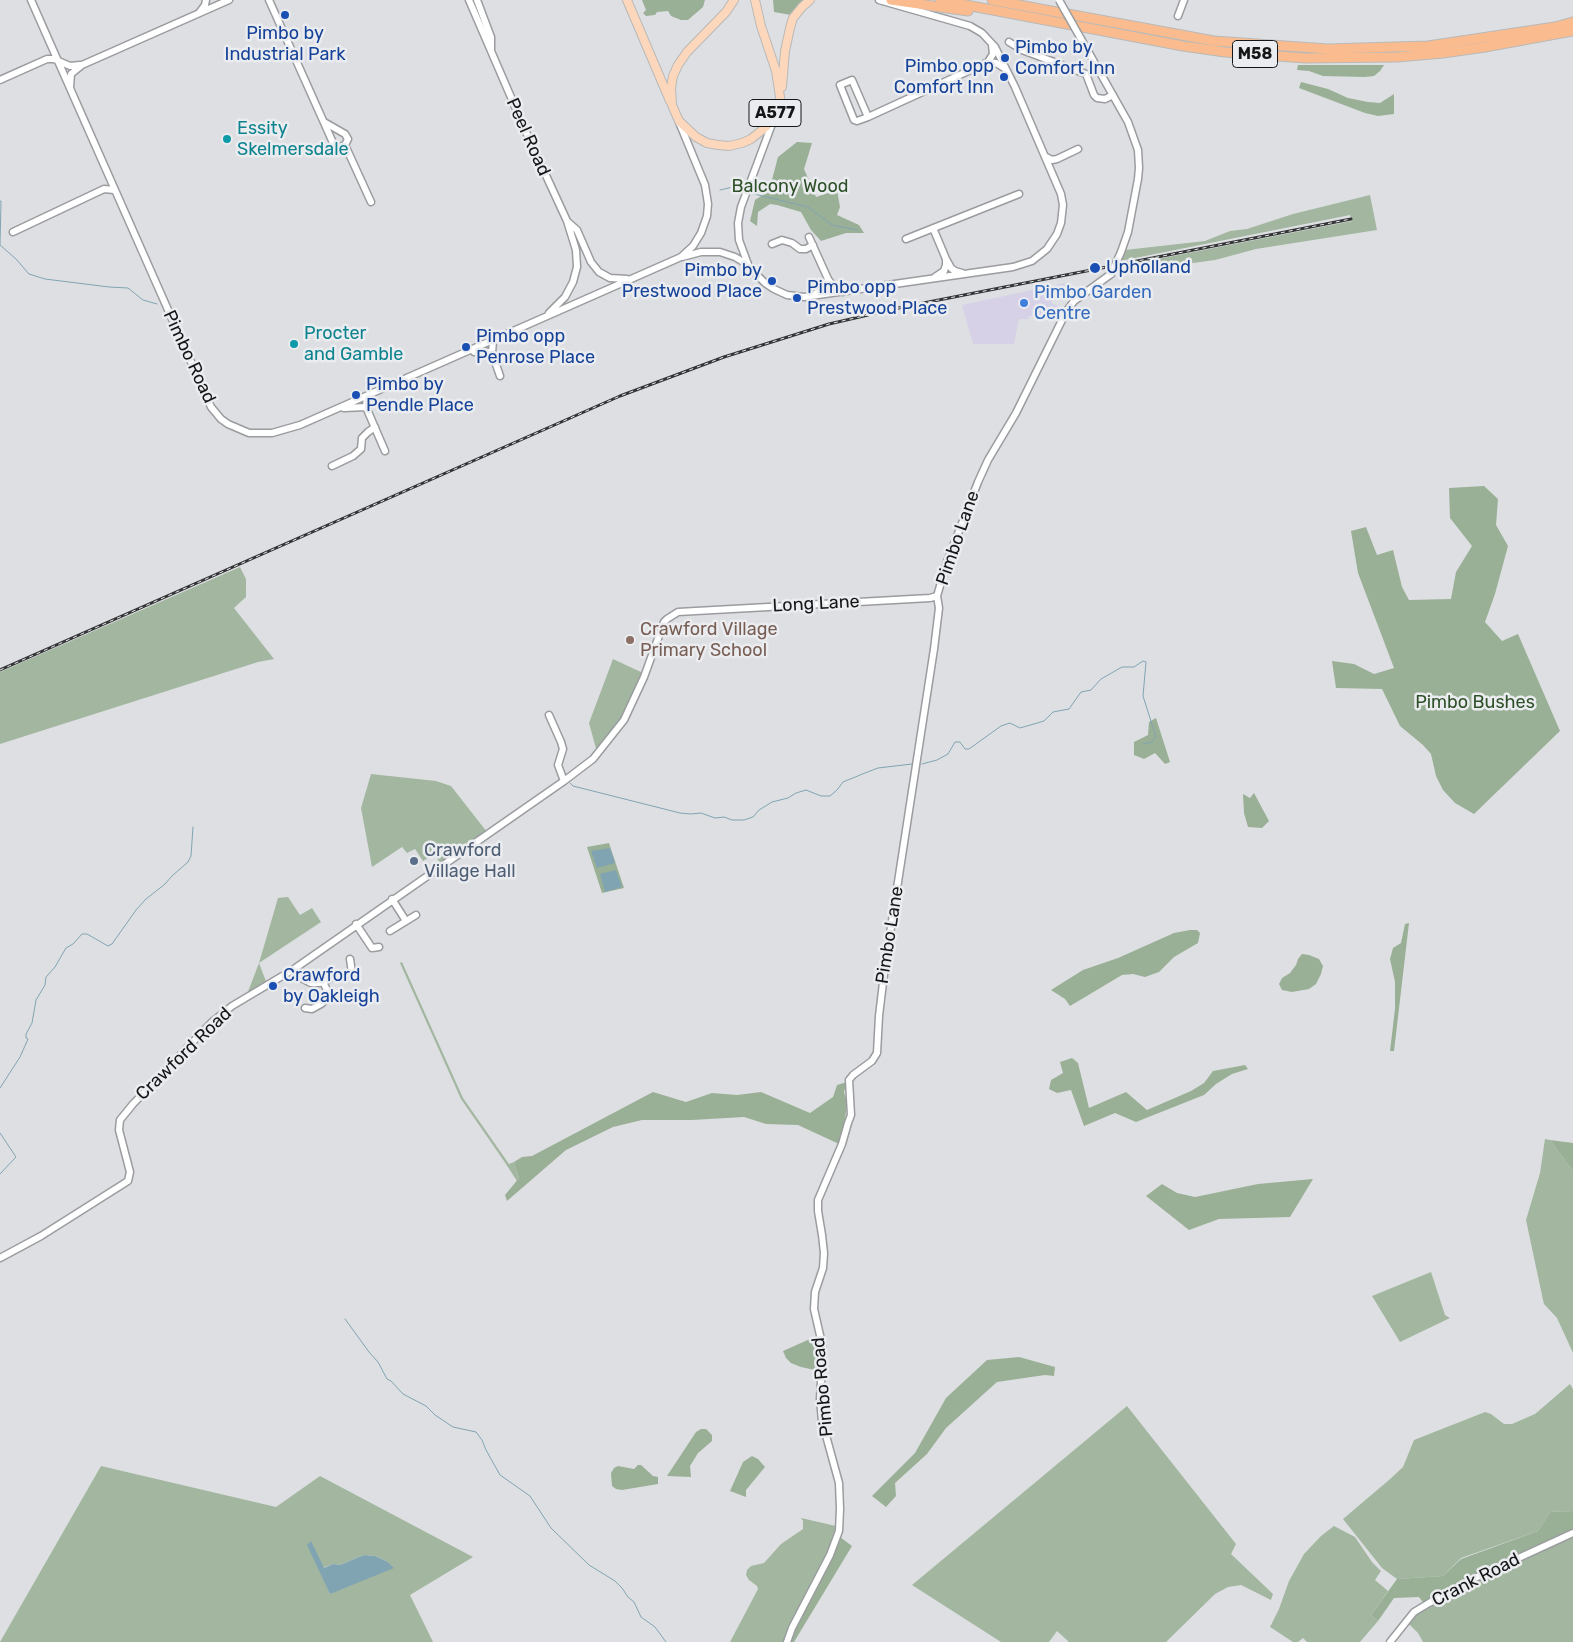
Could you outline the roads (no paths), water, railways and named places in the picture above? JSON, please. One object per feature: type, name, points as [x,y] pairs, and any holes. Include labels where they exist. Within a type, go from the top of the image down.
[{"type":"highway","points":[[891,0],[986,14],[1013,15]]},
{"type":"highway","name":"M58","points":[[940,0],[1183,46],[1304,58],[1388,57],[1443,53],[1494,46],[1573,30]]},
{"type":"highway","name":"M58","points":[[992,0],[1214,41],[1328,49],[1428,46],[1555,27],[1573,22]]},
{"type":"highway","name":"M58","points":[[1016,0],[1046,10]]},
{"type":"main road","name":"A577","points":[[627,0],[679,121],[687,130],[702,140],[713,144],[729,146],[742,143],[756,136],[766,127],[777,110],[782,90],[790,28],[793,18],[810,0]]},
{"type":"main road","name":"A577","points":[[672,105],[671,88],[673,76],[678,65],[687,52],[726,12],[734,0]]},
{"type":"main road","name":"A577","points":[[755,0],[761,26],[776,70],[780,97]]},
{"type":"street","name":"Pimbo Road","points":[[31,0],[206,397],[221,419],[243,431],[256,434],[272,433],[300,425],[681,258],[693,246],[704,228],[708,212],[707,191],[679,121]]},
{"type":"street","points":[[199,13],[207,0],[212,5],[218,5]]},
{"type":"street","points":[[70,90],[71,74],[82,65],[229,0]]},
{"type":"street","points":[[269,0],[334,144],[340,147],[346,145]]},
{"type":"street","name":"Peel Road","points":[[469,0],[567,222],[576,250],[576,276],[565,297],[542,319]]},
{"type":"street","name":"Peel Road","points":[[477,0],[491,37],[491,53]]},
{"type":"street","points":[[681,258],[701,252],[720,252],[735,257],[749,266],[764,283],[780,292],[799,297],[1020,266],[1032,261],[1047,249],[1059,229],[1062,215],[1061,194],[1015,87],[992,43],[982,33],[965,23],[879,0]]},
{"type":"street","name":"Pimbo Lane","points":[[858,1070],[872,1061],[877,1053],[885,966],[934,648],[939,608],[937,596],[952,547],[978,482],[1016,413],[1066,312],[1074,301],[1111,274],[1121,252],[1133,209],[1139,168],[1138,150],[1132,130],[1059,0]]},
{"type":"street","points":[[1178,16],[1184,0]]},
{"type":"street","points":[[42,26],[48,49],[47,59]]},
{"type":"street","points":[[1009,42],[1022,50],[1086,74],[1097,98],[1105,99],[1113,96]]},
{"type":"street","points":[[988,62],[992,54],[992,43]]},
{"type":"street","points":[[0,80],[47,59],[70,66],[82,65]]},
{"type":"street","points":[[868,117],[852,80],[840,85],[854,120],[857,121],[868,117],[988,62],[998,64],[1006,71]]},
{"type":"street","points":[[749,266],[739,240],[738,223],[741,207],[777,110]]},
{"type":"street","points":[[324,122],[345,134],[348,139],[346,145],[371,202]]},
{"type":"street","points":[[1045,156],[1052,160],[1057,159],[1078,149]]},
{"type":"street","points":[[98,152],[105,178],[104,189]]},
{"type":"street","points":[[1056,179],[1055,163],[1057,159]]},
{"type":"street","points":[[13,232],[104,189],[114,190]]},
{"type":"street","points":[[906,239],[1019,194]]},
{"type":"street","name":"Peel Road","points":[[567,222],[577,230],[590,262],[599,272],[610,278],[632,279]]},
{"type":"street","points":[[933,228],[946,259],[955,271],[969,274]]},
{"type":"street","points":[[810,237],[828,279],[833,286],[843,292]]},
{"type":"street","points":[[772,244],[782,240],[792,243],[800,249],[813,245]]},
{"type":"street","points":[[924,280],[938,276],[944,271],[946,259]]},
{"type":"street","points":[[812,296],[823,289],[828,279]]},
{"type":"street","points":[[493,341],[492,353],[500,376]]},
{"type":"street","points":[[464,354],[483,351],[492,353]]},
{"type":"street","points":[[367,396],[366,407],[385,451]]},
{"type":"street","points":[[340,408],[366,407]]},
{"type":"street","points":[[332,466],[353,456],[361,449],[362,438],[375,427]]},
{"type":"street","name":"Long Lane","points":[[667,619],[678,612],[930,598],[937,596]]},
{"type":"street","name":"Crawford Road","points":[[0,1258],[41,1236],[128,1181],[130,1172],[119,1130],[120,1120],[212,1022],[232,1006],[294,969],[593,759],[624,720],[644,677],[664,622],[667,619]]},
{"type":"street","points":[[549,715],[562,742],[563,749],[558,765],[564,781]]},
{"type":"street","points":[[392,899],[406,921]]},
{"type":"street","points":[[390,931],[416,914]]},
{"type":"street","points":[[356,924],[372,948],[379,947]]},
{"type":"street","points":[[294,969],[301,978],[311,984],[323,982],[334,976],[344,976],[352,973],[350,959]]},
{"type":"street","points":[[305,1008],[312,1009],[328,998],[323,982]]},
{"type":"street","name":"Pimbo Road","points":[[787,1642],[792,1628],[830,1555],[839,1531],[839,1483],[822,1421],[820,1400],[822,1344],[814,1309],[816,1292],[823,1268],[824,1253],[817,1205],[819,1196],[844,1138],[850,1115],[849,1080],[858,1070]]},
{"type":"street","name":"Crank Road","points":[[1390,1642],[1414,1612],[1429,1603],[1475,1578],[1573,1533]]},
{"type":"water","points":[[610,848],[615,863],[597,868],[591,851]]},
{"type":"water","points":[[616,870],[622,887],[605,892],[600,874]]},
{"type":"water","points":[[311,1541],[324,1568],[333,1564],[340,1565],[364,1555],[375,1556],[386,1561],[394,1568],[330,1594],[307,1545]]},
{"type":"waterway","points":[[720,190],[733,187],[743,191]]},
{"type":"waterway","points":[[750,193],[808,207],[832,225],[858,230]]},
{"type":"waterway","points":[[0,201],[0,245],[29,274],[45,279],[128,288],[143,300],[157,304]]},
{"type":"waterway","points":[[922,764],[937,760],[948,754],[955,742],[960,742],[965,749],[969,749],[1001,726],[1010,723],[1020,728],[1044,721],[1053,712],[1069,709],[1081,692],[1091,690],[1101,679],[1122,667],[1134,667],[1143,661],[1146,662],[1143,696],[1156,737],[1152,742],[1143,744]]},
{"type":"waterway","points":[[570,783],[573,786],[680,813],[701,813],[715,818],[724,817],[732,820],[744,820],[753,817],[759,810],[772,802],[788,798],[796,793],[806,790],[821,796],[830,796],[843,782],[865,773],[878,768],[912,764]]},
{"type":"waterway","points":[[0,1088],[20,1057],[28,1039],[26,1034],[32,1023],[36,1000],[45,985],[46,977],[55,967],[66,948],[73,944],[82,934],[87,934],[108,946],[112,944],[146,899],[188,862],[191,856],[193,827]]},
{"type":"waterway","points":[[0,1133],[16,1157],[0,1174]]},
{"type":"waterway","points":[[345,1319],[378,1362],[387,1379],[403,1394],[426,1406],[435,1415],[453,1427],[476,1432],[500,1475],[530,1496],[551,1528],[589,1565],[615,1581],[622,1588],[634,1602],[641,1617],[655,1627],[666,1642]]},
{"type":"railway","points":[[0,670],[620,396],[724,357],[829,324],[903,307],[1351,219]]},
{"type":"place","name":"Pimbo by Industrial Park","points":[[285,15]]},
{"type":"place","name":"Pimbo by Comfort Inn","points":[[1005,58]]},
{"type":"place","name":"Pimbo opp Comfort Inn","points":[[1004,77]]},
{"type":"place","name":"Essity Skelmersdale","points":[[227,139]]},
{"type":"place","name":"Upholland","points":[[1095,268]]},
{"type":"place","name":"Pimbo by Prestwood Place","points":[[772,281]]},
{"type":"place","name":"Pimbo opp Prestwood Place","points":[[797,298]]},
{"type":"place","name":"Pimbo Garden Centre","points":[[1024,303]]},
{"type":"place","name":"Procter and Gamble","points":[[294,344]]},
{"type":"place","name":"Pimbo opp Penrose Place","points":[[466,347]]},
{"type":"place","name":"Pimbo by Pendle Place","points":[[356,395]]},
{"type":"place","name":"Crawford Village Primary School","points":[[630,640]]},
{"type":"place","name":"Crawford Village Hall","points":[[414,861]]},
{"type":"place","name":"Crawford by Oakleigh","points":[[273,986]]},
{"type":"park label","name":"Balcony Wood","points":[[790,187]]},
{"type":"park label","name":"Pimbo Bushes","points":[[1475,703]]}]
